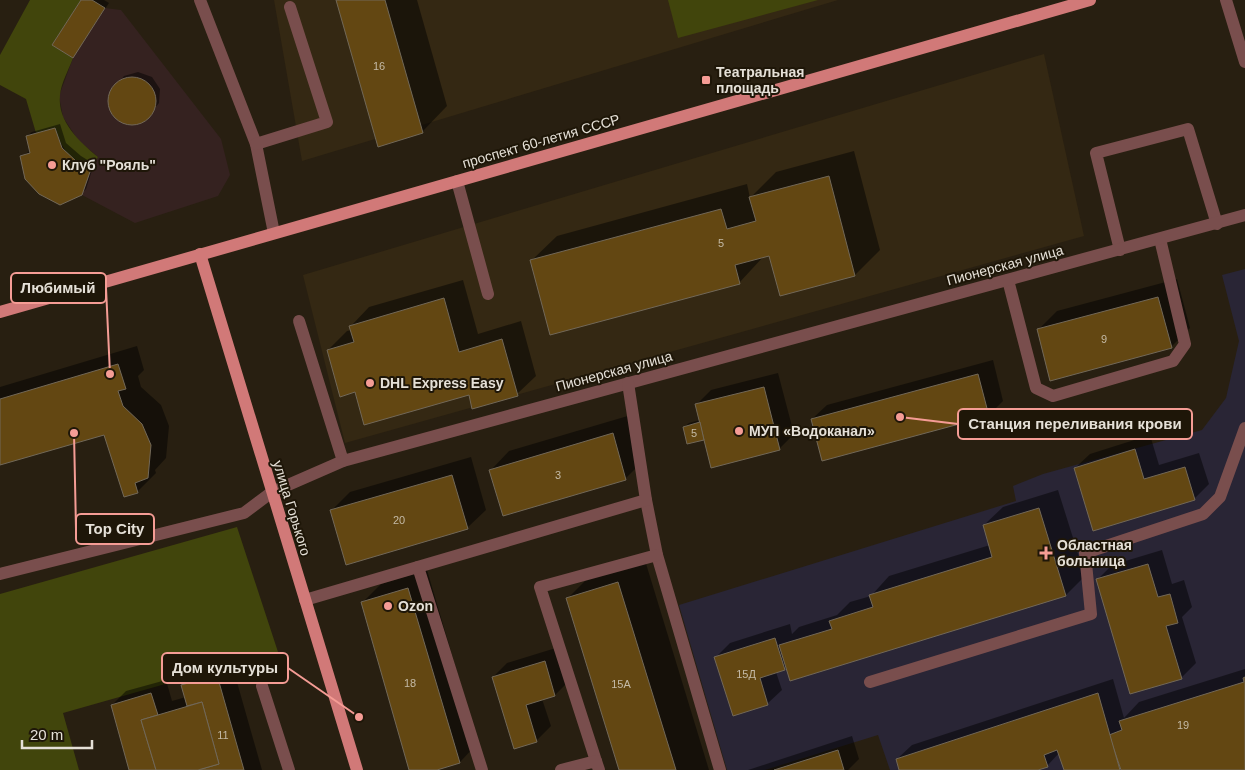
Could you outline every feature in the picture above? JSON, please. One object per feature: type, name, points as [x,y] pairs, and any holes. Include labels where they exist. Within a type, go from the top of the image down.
[{"type":"main road","name":"проспект 60-летия СССР","points":[[0,312],[1090,0]]},
{"type":"main road","name":"улица Горького","points":[[200,254],[357,770]]},
{"type":"street","points":[[200,0],[256,144],[274,233]]},
{"type":"street","points":[[1226,0],[1245,62]]},
{"type":"street","points":[[256,144],[327,122],[290,7]]},
{"type":"street","points":[[1120,250],[1096,154],[1188,129],[1216,224]]},
{"type":"street","points":[[457,181],[488,294]]},
{"type":"street","name":"Пионерская улица","points":[[0,574],[244,512],[272,492],[343,461],[1245,215]]},
{"type":"street","points":[[1008,280],[1036,388],[1053,396],[1173,362],[1185,344],[1160,239]]},
{"type":"street","points":[[299,321],[343,461]]},
{"type":"street","points":[[628,383],[646,500],[657,555],[720,770]]},
{"type":"street","points":[[870,682],[1090,614],[1084,553],[1204,514],[1220,497],[1245,428]]},
{"type":"street","points":[[305,600],[646,500]]},
{"type":"street","points":[[561,770],[598,765],[540,587],[657,555]]},
{"type":"street","points":[[418,567],[482,770]]},
{"type":"street","points":[[262,686],[289,770]]},
{"type":"shaded area","points":[[274,0],[838,0],[302,161]]},
{"type":"shaded area","points":[[105,8],[121,10],[221,139],[230,175],[218,196],[135,223],[82,195],[91,169],[98,157],[78,140],[63,117],[59,96],[73,58]]},
{"type":"shaded area","points":[[1044,54],[1084,236],[345,443],[303,275]]},
{"type":"shaded area","name":"Областная больница","points":[[1245,269],[1245,770],[890,770],[878,735],[765,770],[727,770],[679,605],[1016,501],[1013,486],[1043,474],[1202,430],[1226,398],[1239,341],[1222,275]]},
{"type":"green space","points":[[30,0],[81,0],[52,45],[73,58],[62,86],[60,105],[62,114],[71,130],[98,157],[91,169],[67,153],[55,128],[36,133],[26,99],[0,85],[0,55]]},
{"type":"green space","points":[[668,0],[818,0],[678,38]]},
{"type":"green space","points":[[237,527],[278,652],[63,713],[79,770],[0,770],[0,594]]},
{"type":"building","points":[[81,0],[92,0],[105,8],[73,58],[52,45]]},
{"type":"building","points":[[336,0],[385,0],[423,133],[378,147]]},
{"type":"building","points":[[132,77],[141,79],[149,84],[154,92],[156,101],[154,110],[149,118],[141,123],[132,125],[123,123],[115,118],[110,110],[108,101],[110,92],[115,84],[123,79]]},
{"type":"building","name":"Клуб \"Рояль\"","points":[[55,128],[62,148],[76,161],[91,169],[82,195],[60,205],[39,194],[25,179],[20,156],[30,153],[26,136]]},
{"type":"building","points":[[829,176],[855,276],[780,296],[769,256],[735,265],[740,284],[550,335],[530,260],[721,209],[727,229],[756,221],[749,197]]},
{"type":"building","points":[[1158,297],[1172,348],[1050,381],[1037,329]]},
{"type":"building","points":[[444,298],[459,352],[502,339],[518,396],[472,409],[469,395],[364,425],[355,392],[340,397],[327,350],[354,342],[349,326]]},
{"type":"building","points":[[118,364],[126,389],[118,391],[123,406],[142,424],[151,445],[148,478],[135,483],[138,493],[124,497],[104,435],[0,465],[0,399]]},
{"type":"building","points":[[978,374],[989,416],[822,461],[811,419]]},
{"type":"building","name":"МУП «Водоканал»","points":[[764,387],[780,450],[711,468],[695,404]]},
{"type":"building","points":[[700,422],[704,440],[687,444],[683,427]]},
{"type":"building","points":[[613,433],[626,480],[503,516],[489,470]]},
{"type":"building","points":[[1135,449],[1144,479],[1185,467],[1195,500],[1093,531],[1074,468]]},
{"type":"building","points":[[452,475],[468,529],[346,565],[330,510]]},
{"type":"building","points":[[1039,508],[1066,596],[790,681],[779,645],[832,629],[829,621],[873,607],[869,595],[992,557],[983,525]]},
{"type":"building","points":[[1148,564],[1158,597],[1170,594],[1178,623],[1166,626],[1182,679],[1130,694],[1096,579]]},
{"type":"building","points":[[618,582],[676,770],[619,770],[566,598]]},
{"type":"building","points":[[408,588],[460,763],[437,770],[409,770],[361,602]]},
{"type":"building","points":[[775,638],[785,670],[760,678],[768,705],[733,716],[714,657]]},
{"type":"building","points":[[545,661],[555,696],[526,705],[537,742],[514,749],[492,677]]},
{"type":"building","points":[[217,675],[244,770],[198,770],[219,764],[202,702],[187,706],[181,685]]},
{"type":"building","points":[[1245,677],[1245,770],[1121,770],[1109,735],[1122,730],[1119,721],[1244,682],[1243,678]]},
{"type":"building","points":[[151,693],[158,715],[141,720],[156,770],[129,770],[111,705]]},
{"type":"building","points":[[1098,693],[1120,770],[1064,770],[1057,750],[1044,755],[1048,767],[1038,770],[899,770],[896,759]]},
{"type":"building","points":[[202,702],[219,764],[198,770],[156,770],[141,720]]},
{"type":"building","points":[[838,750],[844,770],[774,770]]},
{"type":"place","name":"Театральная площадь","points":[[706,80]]},
{"type":"place","name":"Клуб \"Рояль\"","points":[[52,165]]},
{"type":"place","name":"Любимый","points":[[110,374]]},
{"type":"place","name":"DHL Express Easy","points":[[370,383]]},
{"type":"place","name":"Станция переливания крови","points":[[900,417]]},
{"type":"place","name":"МУП «Водоканал»","points":[[739,431]]},
{"type":"place","name":"Top City","points":[[74,433]]},
{"type":"place","name":"Областная больница","points":[[1046,553]]},
{"type":"place","name":"Ozon","points":[[388,606]]},
{"type":"place","name":"Дом культуры","points":[[359,717]]}]
